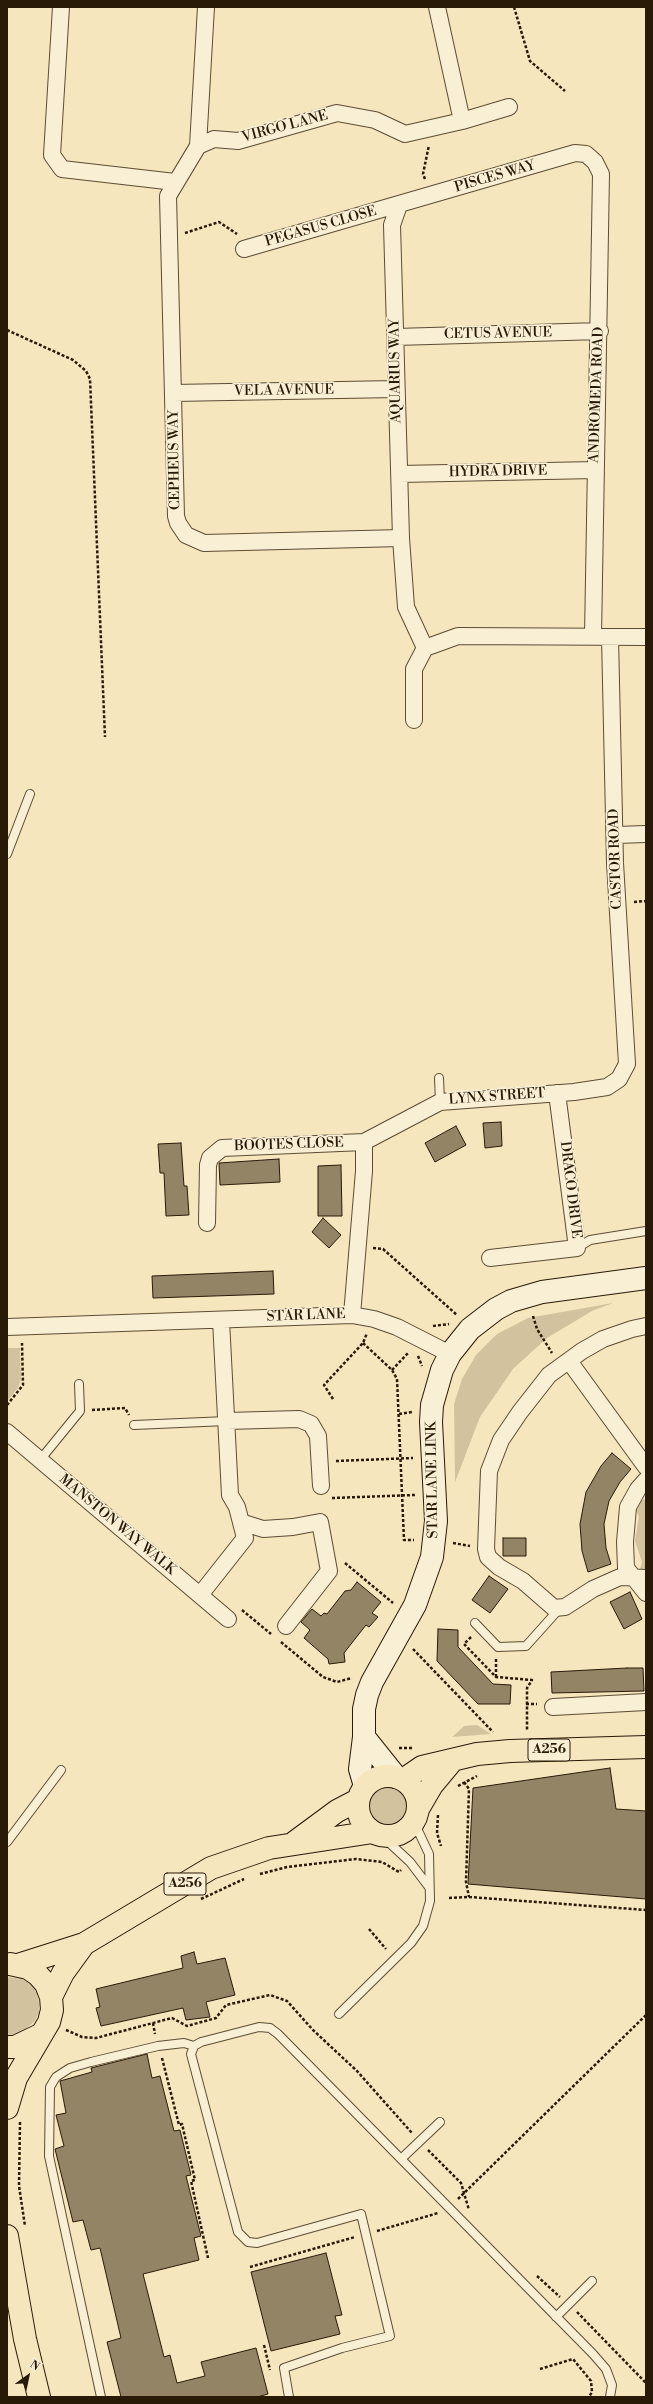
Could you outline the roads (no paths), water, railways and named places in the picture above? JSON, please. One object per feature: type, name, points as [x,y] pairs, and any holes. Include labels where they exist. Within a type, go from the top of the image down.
[{"type":"main road","name":"A256","points":[[294,1843],[362,1793],[379,1777],[400,1778],[422,1767],[477,1754],[510,1751],[646,1747]]},
{"type":"main road","name":"A256","points":[[12,1965],[84,1944],[211,1868],[269,1848],[294,1843],[378,1834],[400,1834],[423,1814],[432,1785],[452,1761]]},
{"type":"main road","points":[[400,1778],[415,1792],[423,1814]]},
{"type":"main road","points":[[362,1793],[360,1818],[378,1834]]},
{"type":"main road","name":"A256","points":[[51,1997],[63,1973],[84,1944]]},
{"type":"main road","points":[[7,2108],[16,2078],[49,2022],[52,2010],[51,1997],[46,1984],[38,1975],[12,1965]]},
{"type":"main road","points":[[7,2046],[15,2047],[40,2035]]},
{"type":"main road","points":[[7,2236],[25,2339],[39,2397]]},
{"type":"street","points":[[61,7],[52,155],[62,169],[172,189],[198,146],[206,7]]},
{"type":"street","points":[[437,7],[462,121]]},
{"type":"street","name":"VIRGO LANE","points":[[198,146],[214,139],[238,141],[337,112],[375,120],[405,134],[462,121],[509,107]]},
{"type":"street","name":"PISCES WAY","points":[[399,205],[574,153],[590,157]]},
{"type":"street","name":"ANDROMEDA ROAD","points":[[590,157],[599,167],[601,174],[600,332],[595,470],[593,636]]},
{"type":"street","name":"CEPHEUS WAY","points":[[172,189],[169,238],[176,516],[181,529],[192,539],[204,543],[401,538]]},
{"type":"street","name":"PEGASUS CLOSE","points":[[244,249],[399,205]]},
{"type":"street","name":"AQUARIUS WAY","points":[[399,205],[392,225],[401,538]]},
{"type":"street","name":"CETUS AVENUE","points":[[396,337],[600,332]]},
{"type":"street","name":"VELA AVENUE","points":[[173,393],[396,389]]},
{"type":"street","name":"HYDRA DRIVE","points":[[400,474],[595,470]]},
{"type":"street","points":[[401,538],[406,607],[425,648]]},
{"type":"street","points":[[414,720],[414,669],[425,648],[458,636],[646,637]]},
{"type":"street","name":"CASTOR ROAD","points":[[610,637],[616,835],[628,1064],[619,1079]]},
{"type":"street","points":[[616,835],[646,834]]},
{"type":"street","name":"LYNX STREET","points":[[364,1142],[440,1102],[557,1093],[607,1087],[619,1079]]},
{"type":"street","name":"DRACO DRIVE","points":[[490,1258],[577,1248],[557,1093]]},
{"type":"street","points":[[352,1315],[364,1142]]},
{"type":"street","name":"BOOTES CLOSE","points":[[207,1223],[208,1165],[210,1158],[222,1148],[364,1142]]},
{"type":"street","points":[[450,1354],[470,1329],[491,1312],[510,1301],[542,1292],[646,1278]]},
{"type":"street","name":"STAR LANE","points":[[7,1327],[352,1315],[374,1319],[397,1327],[450,1354]]},
{"type":"street","points":[[200,1595],[245,1538],[237,1507],[230,1495],[221,1320]]},
{"type":"street","points":[[639,1578],[620,1577],[593,1589],[560,1608],[548,1604],[523,1581],[499,1567],[488,1557],[486,1548],[487,1486],[489,1470],[496,1449],[534,1392],[549,1375],[603,1340],[632,1329],[646,1326]]},
{"type":"street","name":"STAR LANE LINK","points":[[362,1793],[360,1769],[364,1738],[364,1709],[372,1682],[415,1605],[432,1556],[436,1521],[431,1422],[432,1405],[442,1370],[450,1354]]},
{"type":"street","points":[[566,1363],[646,1467]]},
{"type":"street","points":[[227,1421],[305,1421],[316,1432],[319,1461],[325,1492]]},
{"type":"street","name":"MANSTON WAY WALK","points":[[7,1432],[228,1619]]},
{"type":"street","points":[[646,1480],[638,1489],[628,1507],[625,1523],[626,1568],[639,1578],[646,1594]]},
{"type":"street","points":[[241,1522],[263,1528],[293,1527],[320,1522],[330,1571],[286,1626]]},
{"type":"street","points":[[553,1708],[646,1702]]},
{"type":"street","points":[[364,1738],[400,1778]]},
{"type":"lane","points":[[7,854],[30,794]]},
{"type":"lane","points":[[439,1078],[440,1102]]},
{"type":"lane","points":[[577,1248],[590,1240],[646,1231]]},
{"type":"lane","points":[[40,1460],[80,1411],[79,1384]]},
{"type":"lane","points":[[134,1425],[227,1421]]},
{"type":"lane","points":[[478,1626],[498,1647],[526,1646],[560,1608]]},
{"type":"lane","points":[[7,1842],[61,1770]]},
{"type":"lane","points":[[339,2014],[411,1943],[423,1926],[430,1901],[429,1854],[423,1814]]},
{"type":"lane","points":[[378,1834],[410,1862],[429,1887]]},
{"type":"lane","points":[[101,2397],[49,2156],[50,2087],[56,2076],[70,2068],[158,2046],[184,2043],[194,2046],[259,2027],[270,2028],[401,2159],[606,2369],[612,2385],[610,2397]]},
{"type":"lane","points":[[194,2046],[191,2054],[238,2232],[248,2242],[257,2242],[361,2214],[390,2336],[342,2348],[284,2368],[289,2397]]},
{"type":"lane","points":[[401,2159],[440,2122]]},
{"type":"lane","points":[[556,2317],[592,2281]]}]
